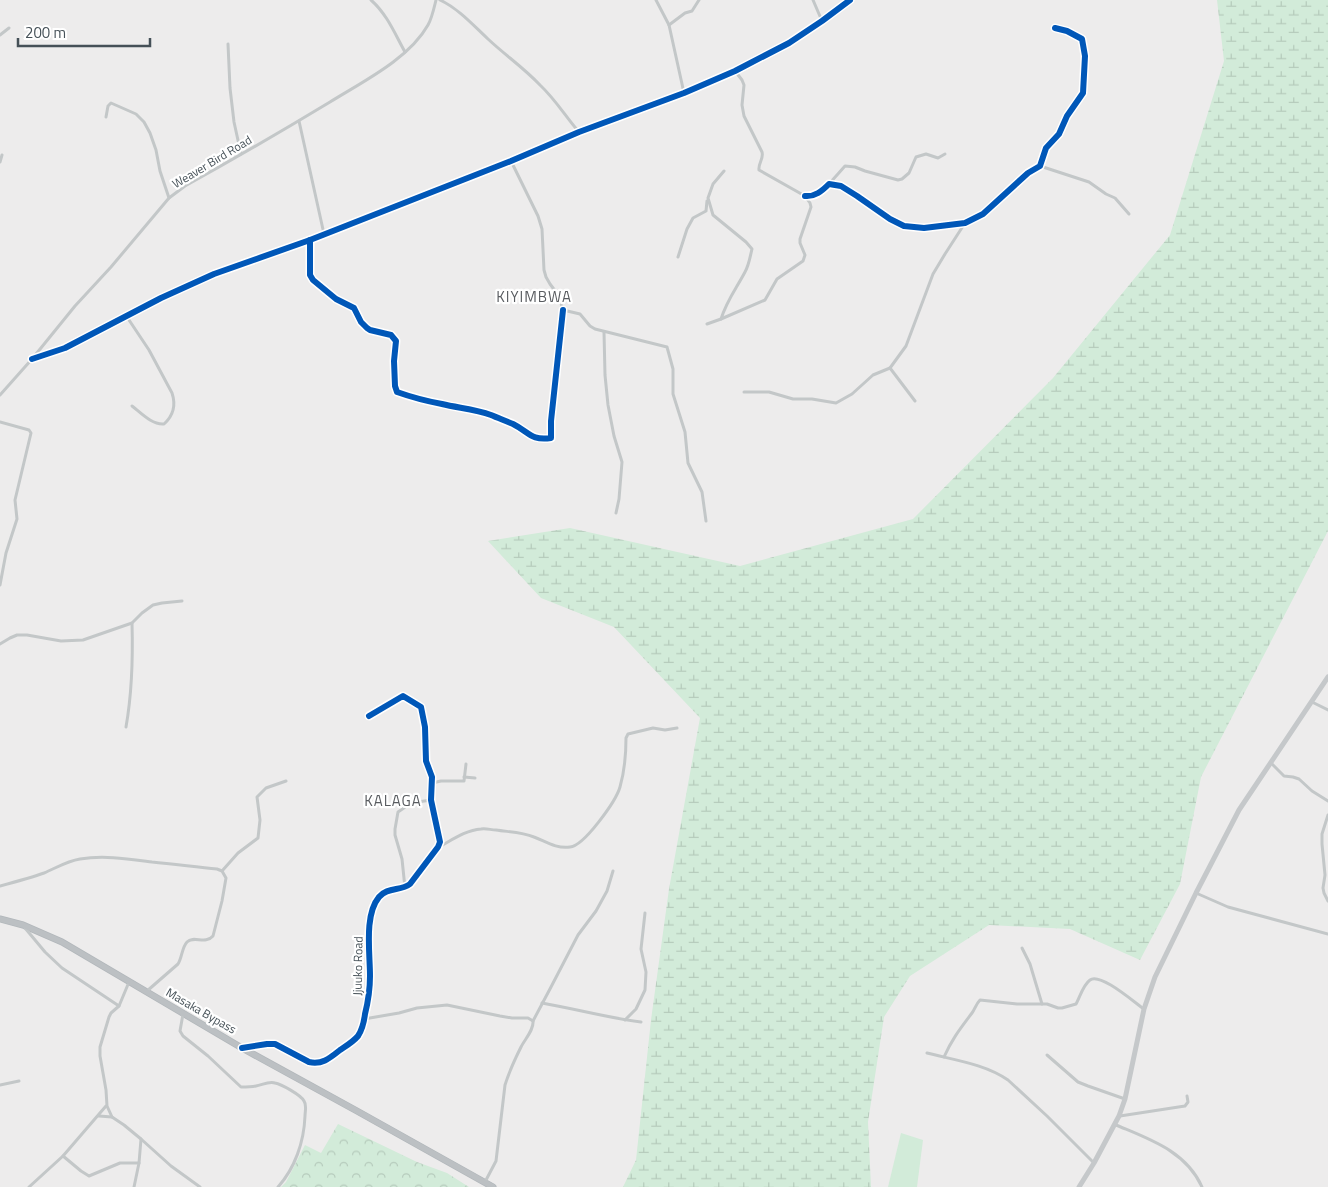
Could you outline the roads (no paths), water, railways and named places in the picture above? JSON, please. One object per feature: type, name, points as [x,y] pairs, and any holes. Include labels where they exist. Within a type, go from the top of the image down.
[{"type":"highway","name":"Masaka Bypass","points":[[0,919],[23,925],[62,942],[242,1048],[493,1187]]},
{"type":"main road","points":[[1079,1187],[1116,1125],[1124,1099],[1144,1009],[1159,968],[1239,810],[1328,677]]},
{"type":"street","points":[[371,0],[385,15],[404,52]]},
{"type":"street","name":"Weaver Bird Road","points":[[0,395],[169,198],[185,186],[373,77],[416,42],[429,25],[436,0]]},
{"type":"street","points":[[440,0],[453,6],[540,85],[580,132]]},
{"type":"street","points":[[656,0],[669,25],[684,93]]},
{"type":"street","points":[[669,25],[685,13],[692,11],[698,0]]},
{"type":"street","points":[[813,0],[822,21]]},
{"type":"street","points":[[32,359],[66,348],[161,298],[214,274],[310,240],[580,132],[684,93],[735,71],[789,43],[850,0]]},
{"type":"street","points":[[0,34],[9,28]]},
{"type":"street","points":[[829,184],[841,186],[882,214],[904,226],[924,228],[965,223],[983,214],[1028,173],[1040,166],[1046,148],[1058,134],[1082,93],[1085,56],[1082,40],[1067,31],[1055,28]]},
{"type":"street","points":[[228,44],[234,122],[242,154]]},
{"type":"street","points":[[735,71],[744,85],[742,105],[744,116],[762,152],[759,170],[805,196],[811,197],[822,191],[845,166],[902,180],[916,157],[926,154],[938,158],[945,154]]},
{"type":"street","points":[[106,117],[108,106],[111,103],[140,117],[150,133],[169,198]]},
{"type":"street","points":[[299,121],[324,234]]},
{"type":"street","points":[[0,162],[2,156]]},
{"type":"street","points":[[310,240],[310,275],[312,280],[336,299],[354,308],[366,328],[394,337],[396,342],[394,361],[396,392],[413,398],[489,414],[513,424],[540,440],[551,438],[551,421],[563,310],[559,296],[546,277],[544,270],[542,229],[538,216],[511,161]]},
{"type":"street","points":[[1040,166],[1089,182],[1115,198],[1129,214]]},
{"type":"street","points":[[678,258],[687,229],[693,218],[706,211],[713,184],[724,171]]},
{"type":"street","points":[[707,324],[762,302],[768,296],[777,279],[803,261],[805,255],[800,239],[811,207],[805,196]]},
{"type":"street","points":[[708,198],[713,215],[752,249],[745,272],[725,306],[721,319]]},
{"type":"street","points":[[744,392],[769,392],[793,399],[812,399],[836,403],[852,394],[873,375],[890,368],[906,346],[934,274],[944,254],[965,223]]},
{"type":"street","points":[[563,310],[580,314],[595,329],[667,347],[673,369],[673,394],[685,432],[688,463],[702,492],[706,521]]},
{"type":"street","points":[[127,317],[149,350],[174,400],[172,414],[164,424],[154,422],[132,406]]},
{"type":"street","points":[[604,332],[608,405],[614,436],[622,462],[616,513]]},
{"type":"street","points":[[890,368],[915,401]]},
{"type":"street","points":[[0,422],[29,430],[31,433],[14,500],[17,519],[6,553],[0,585]]},
{"type":"street","points":[[0,644],[17,635],[60,641],[83,640],[132,623],[153,605],[182,601]]},
{"type":"street","points":[[126,727],[133,656],[132,623]]},
{"type":"street","points":[[369,716],[403,696],[421,707],[425,727],[426,761],[432,777],[431,800],[440,842],[410,884],[405,888]]},
{"type":"street","points":[[1312,702],[1328,710]]},
{"type":"street","points":[[438,847],[466,833],[481,829],[524,833],[552,846],[568,848],[575,846],[586,837],[620,788],[628,734],[653,728],[665,730],[677,728]]},
{"type":"street","points":[[1270,762],[1284,776],[1299,779],[1312,791],[1328,801]]},
{"type":"street","points":[[432,783],[441,780],[464,781],[466,764]]},
{"type":"street","points":[[464,777],[475,778]]},
{"type":"street","points":[[222,871],[238,852],[258,838],[260,820],[257,797],[266,788],[286,781]]},
{"type":"street","points":[[405,888],[402,859],[395,835],[398,812],[411,804],[431,800]]},
{"type":"street","points":[[1328,815],[1322,834],[1322,851],[1325,863],[1323,888],[1328,901]]},
{"type":"street","points":[[0,886],[38,875],[67,862],[89,858],[105,857],[139,860],[222,871],[226,878],[213,936],[207,940],[188,941],[181,961],[146,992]]},
{"type":"street","points":[[484,1183],[496,1161],[503,1094],[508,1075],[533,1027],[532,1021],[578,935],[596,912],[608,891],[613,871]]},
{"type":"street","name":"Jjuuko Road","points":[[242,1048],[275,1044],[309,1062],[320,1063],[355,1040],[359,1034],[368,1002],[370,920],[374,904],[380,895],[386,891],[405,888]]},
{"type":"street","points":[[1196,893],[1228,907],[1328,934]]},
{"type":"street","points":[[625,1020],[636,1009],[644,990],[646,972],[641,949],[645,913]]},
{"type":"street","points":[[23,925],[45,952],[62,968],[119,1006]]},
{"type":"street","points":[[1022,948],[1030,964],[1042,1004]]},
{"type":"street","points":[[944,1057],[953,1038],[980,1000],[1017,1004],[1042,1004],[1058,1008],[1073,1005],[1078,1001],[1088,981],[1098,978],[1110,984],[1144,1009]]},
{"type":"street","points":[[111,1013],[119,1006],[130,982]]},
{"type":"street","points":[[111,1001],[111,1013],[100,1047],[106,1090],[106,1106],[112,1117],[141,1139],[171,1166],[200,1187]]},
{"type":"street","points":[[542,1003],[589,1014],[641,1022]]},
{"type":"street","points":[[364,1019],[417,1008],[448,1005],[512,1018],[528,1018],[532,1021]]},
{"type":"street","points":[[184,1014],[180,1031],[183,1036],[241,1087],[273,1082],[302,1098],[304,1101],[305,1124],[301,1147],[278,1187]]},
{"type":"street","points":[[927,1053],[990,1070],[1008,1080],[1094,1163]]},
{"type":"street","points":[[1047,1055],[1078,1082],[1124,1099]]},
{"type":"street","points":[[0,1085],[18,1081]]},
{"type":"street","points":[[1119,1116],[1185,1106],[1188,1102],[1187,1096]]},
{"type":"street","points":[[30,1187],[63,1156],[106,1106]]},
{"type":"street","points":[[98,1116],[112,1117]]},
{"type":"street","points":[[1116,1125],[1155,1142],[1181,1158],[1197,1176],[1202,1187]]},
{"type":"street","points":[[134,1187],[141,1139]]},
{"type":"street","points":[[63,1156],[89,1176],[120,1163],[139,1163]]},
{"type":"district","name":"KIYIMBWA","points":[[534,297]]},
{"type":"district","name":"KALAGA","points":[[393,801]]}]
